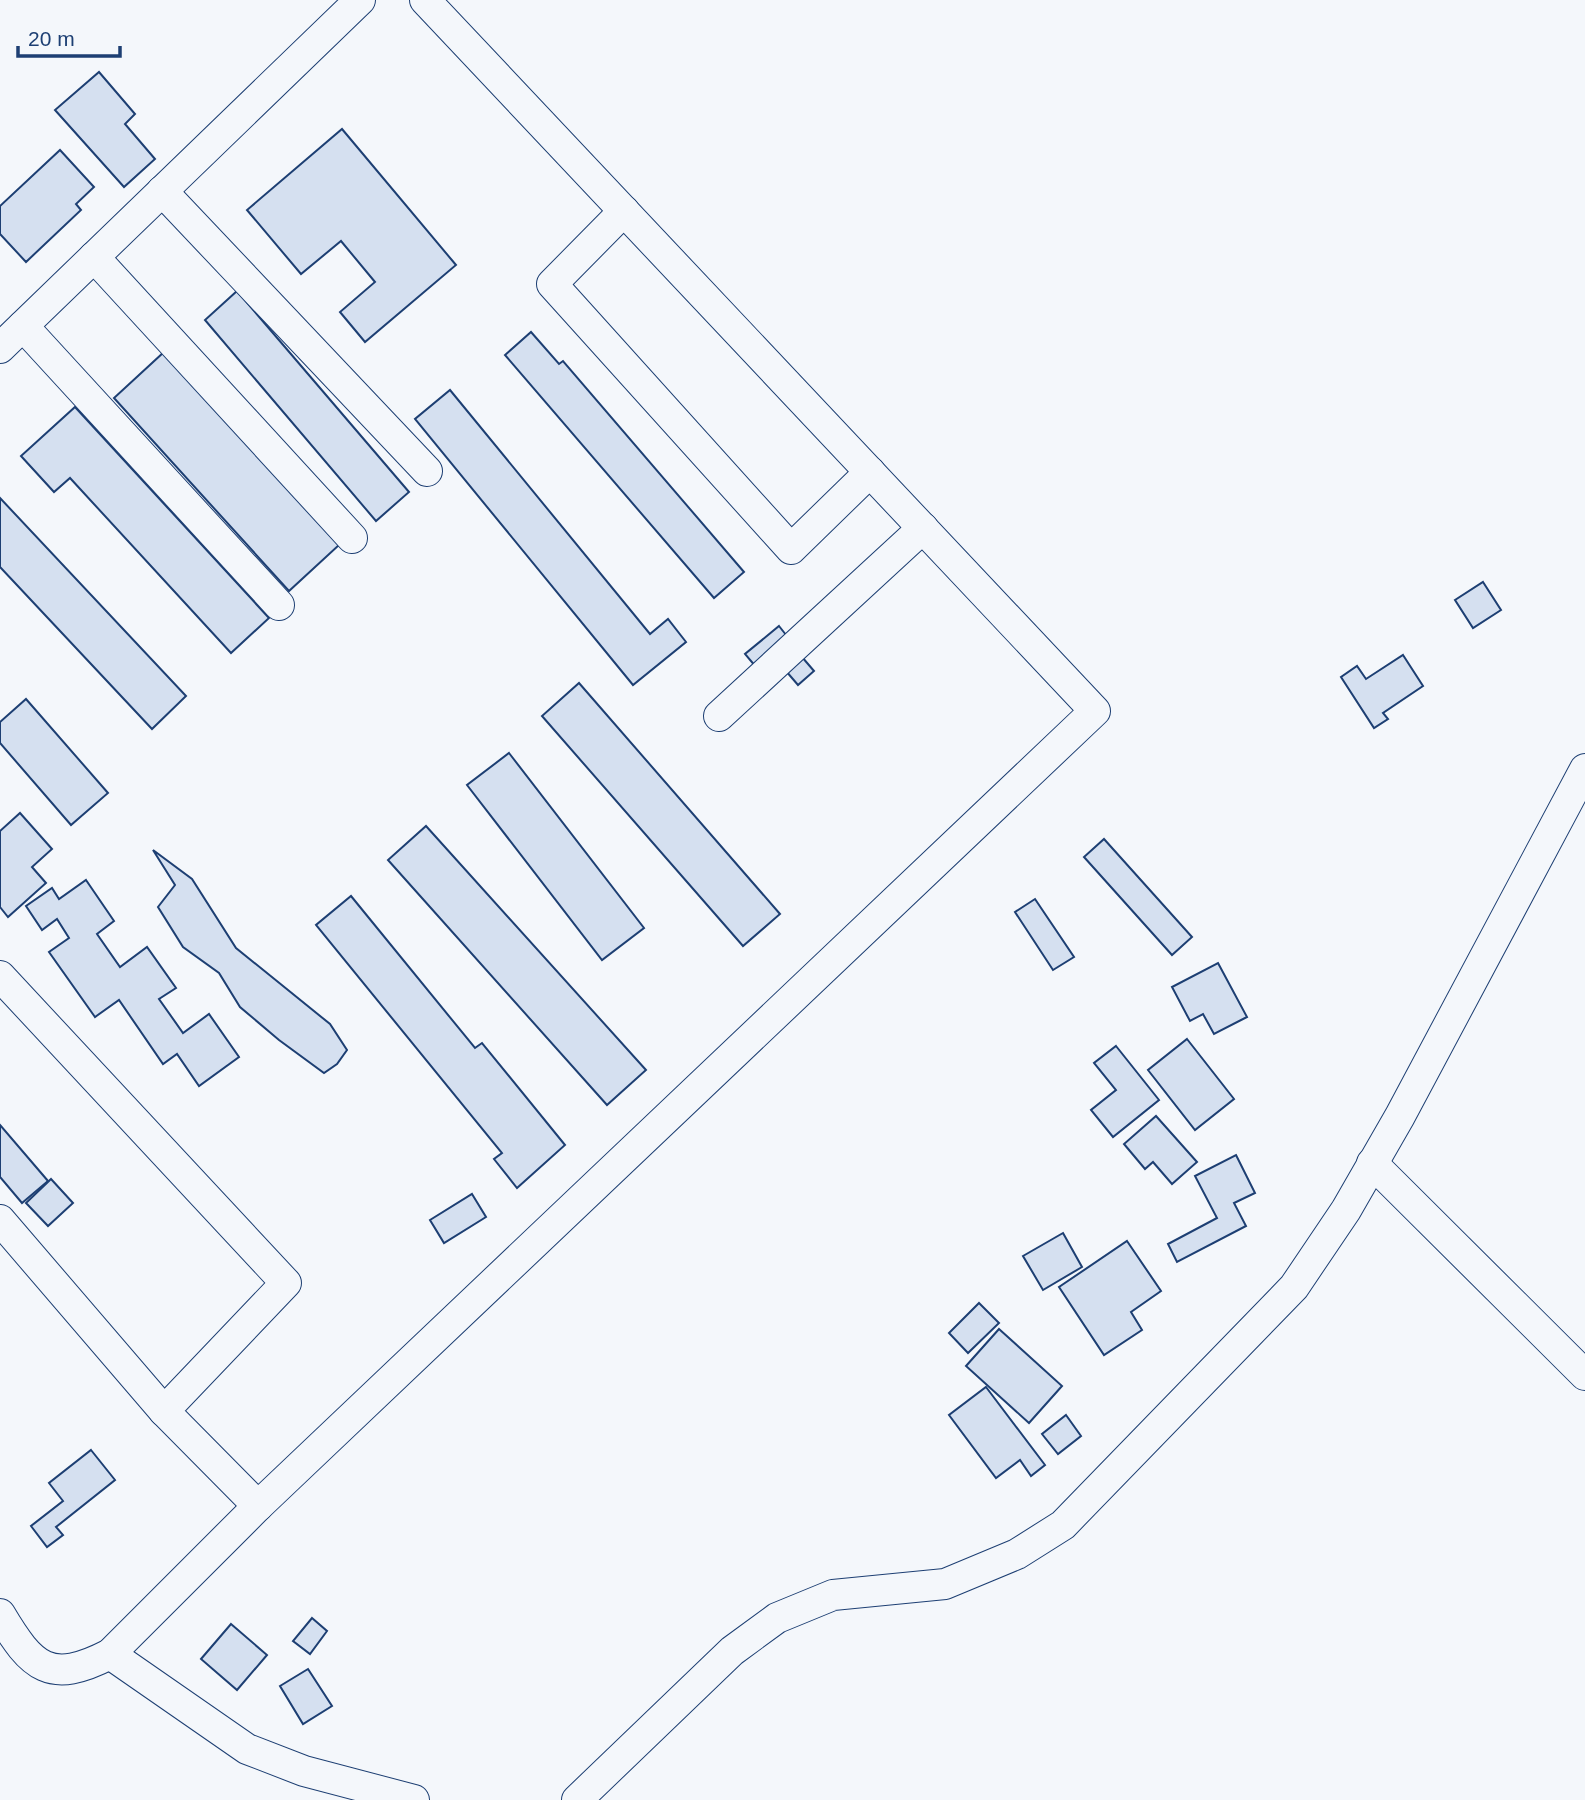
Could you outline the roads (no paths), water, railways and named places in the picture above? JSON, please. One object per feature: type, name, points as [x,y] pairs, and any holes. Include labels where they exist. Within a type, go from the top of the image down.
[{"type":"street","points":[[0,348],[360,0]]},
{"type":"street","points":[[0,1614],[32,1661],[60,1672],[87,1666],[110,1654],[258,1506],[1095,711],[425,0]]},
{"type":"street","points":[[162,191],[427,471]]},
{"type":"street","points":[[624,211],[552,284],[791,549],[870,472]]},
{"type":"street","points":[[94,257],[352,538]]},
{"type":"street","points":[[23,326],[279,605]]},
{"type":"street","points":[[719,716],[923,528]]},
{"type":"street","points":[[578,1800],[732,1651],[777,1618],[833,1595],[945,1584],[1017,1554],[1063,1525],[1294,1287],[1372,1163],[1585,769]]},
{"type":"street","points":[[0,976],[286,1283],[164,1411]]},
{"type":"street","points":[[1372,1163],[1585,1375]]},
{"type":"street","points":[[0,1220],[164,1411],[258,1506]]},
{"type":"street","points":[[110,1654],[247,1749],[304,1771],[414,1800]]}]
